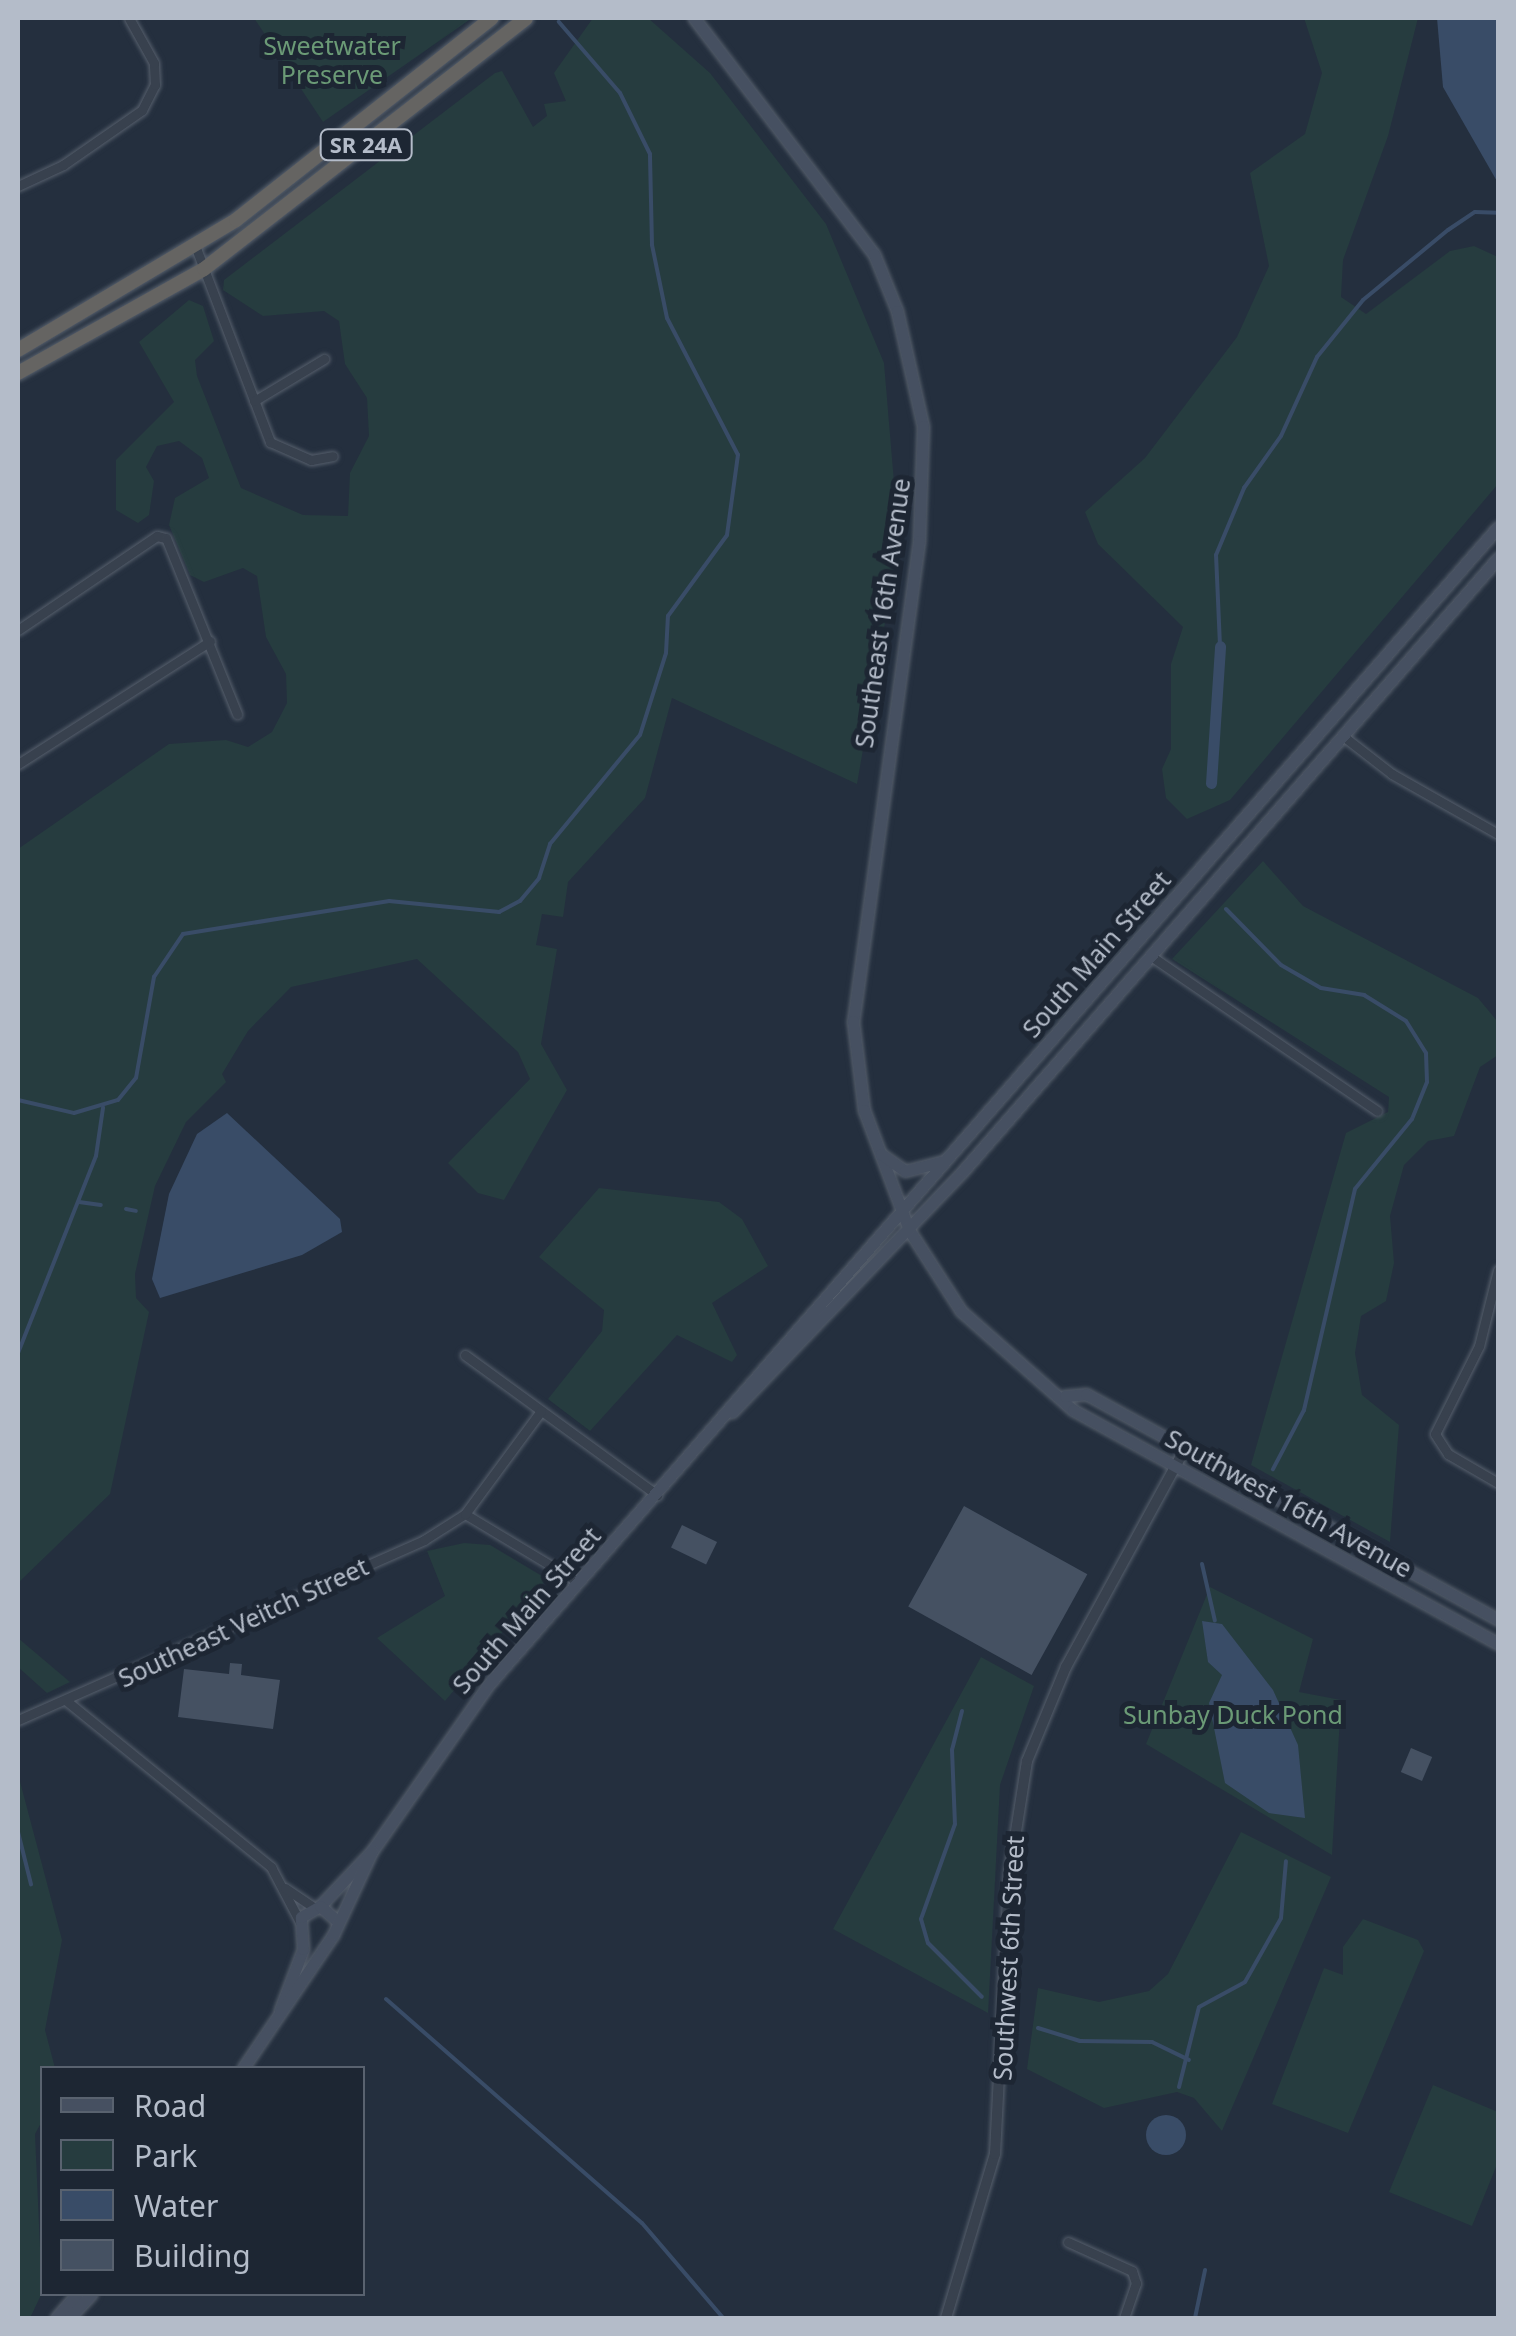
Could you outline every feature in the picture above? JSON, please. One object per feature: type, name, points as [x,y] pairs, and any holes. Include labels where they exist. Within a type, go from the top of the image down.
[{"type":"highway","name":"SR 24A","points":[[18,350],[196,248],[492,18]]},
{"type":"highway","name":"SR 24A","points":[[18,373],[78,344],[204,269],[526,18]]},
{"type":"highway","points":[[68,324],[78,344]]},
{"type":"main road","name":"Southeast 16th Avenue","points":[[694,18],[874,254],[897,311],[923,426],[918,541],[854,976],[856,1066],[875,1146],[902,1214]]},
{"type":"main road","name":"South Main Street","points":[[324,1942],[372,1852],[450,1734],[578,1582],[732,1412],[1054,1035],[1498,527]]},
{"type":"main road","name":"South Main Street","points":[[732,1412],[909,1230],[1069,1053],[1498,558]]},
{"type":"main road","points":[[1330,721],[1343,736]]},
{"type":"main road","points":[[1137,942],[1151,956]]},
{"type":"main road","points":[[1054,1035],[1069,1053]]},
{"type":"main road","points":[[875,1146],[905,1171],[951,1156]]},
{"type":"main road","name":"Southwest 16th Avenue","points":[[902,1214],[961,1311],[1065,1396],[1073,1410],[1498,1644]]},
{"type":"main road","name":"Southwest 16th Avenue","points":[[1065,1396],[1086,1394],[1498,1620]]},
{"type":"main road","name":"South Main Street","points":[[300,1922],[372,1852]]},
{"type":"main road","points":[[317,1907],[335,1919]]},
{"type":"main road","points":[[280,2010],[304,1936],[300,1922]]},
{"type":"main road","points":[[244,2066],[324,1942],[304,1936]]},
{"type":"main road","points":[[56,2318],[76,2296]]},
{"type":"main road","points":[[69,2318],[89,2296]]},
{"type":"street","points":[[18,186],[63,165],[142,110],[155,85],[154,62],[130,19]]},
{"type":"street","points":[[196,248],[270,442],[311,460],[333,456]]},
{"type":"street","points":[[254,401],[324,360]]},
{"type":"street","points":[[18,630],[157,536],[166,538],[238,714]]},
{"type":"street","points":[[18,764],[210,641]]},
{"type":"street","points":[[1343,736],[1498,834]]},
{"type":"street","points":[[1151,956],[1377,1112]]},
{"type":"street","points":[[1498,1270],[1479,1346],[1435,1434],[1442,1446],[1498,1483]]},
{"type":"street","points":[[465,1355],[657,1495]]},
{"type":"street","points":[[541,1411],[464,1514],[578,1582]]},
{"type":"street","name":"Southwest 6th Street","points":[[946,2318],[995,2154],[1009,1876],[1027,1761],[1066,1667],[1185,1449]]},
{"type":"street","name":"Southeast Veitch Street","points":[[18,1720],[68,1702],[464,1514]]},
{"type":"street","points":[[68,1702],[266,1862],[300,1922]]},
{"type":"street","points":[[283,1886],[317,1907]]},
{"type":"street","points":[[1068,2242],[1132,2271],[1136,2284],[1124,2318]]},
{"type":"green space","name":"Sweetwater Preserve","points":[[254,18],[472,18],[323,122]]},
{"type":"green space","points":[[593,18],[648,18],[710,73],[826,224],[884,363],[899,542],[857,784],[672,698],[645,798],[568,882],[563,917],[542,914],[536,945],[557,949],[541,1044],[567,1090],[504,1200],[478,1193],[448,1163],[530,1079],[518,1052],[417,959],[291,987],[248,1031],[222,1074],[226,1082],[186,1122],[155,1186],[135,1274],[136,1298],[149,1312],[110,1494],[18,1583],[18,849],[169,744],[226,740],[248,747],[272,732],[287,703],[286,674],[266,637],[257,576],[243,568],[204,582],[190,575],[169,525],[175,498],[209,478],[202,458],[179,441],[157,446],[146,467],[154,481],[149,515],[138,523],[116,510],[116,460],[174,402],[139,342],[189,300],[203,306],[214,341],[195,360],[197,376],[241,488],[303,515],[348,516],[350,473],[369,436],[367,398],[345,364],[339,321],[324,311],[263,316],[223,290],[224,280],[495,73],[502,71],[533,127],[547,116],[544,104],[566,101],[554,73]]},
{"type":"green space","points":[[1304,18],[1418,18],[1388,136],[1343,260],[1341,297],[1366,314],[1450,251],[1474,246],[1498,257],[1498,484],[1230,800],[1187,819],[1166,798],[1162,769],[1171,749],[1171,664],[1183,627],[1098,544],[1085,512],[1145,458],[1237,337],[1269,266],[1250,173],[1305,134],[1322,73]]},
{"type":"green space","points":[[1263,861],[1303,906],[1478,998],[1498,1022],[1498,1055],[1480,1067],[1454,1136],[1428,1141],[1404,1165],[1390,1216],[1394,1263],[1386,1301],[1361,1316],[1355,1353],[1362,1395],[1399,1425],[1390,1542],[1251,1465],[1346,1133],[1388,1112],[1389,1097],[1172,959]]},
{"type":"green space","points":[[599,1188],[719,1202],[742,1219],[768,1266],[712,1303],[737,1355],[732,1362],[677,1335],[590,1431],[548,1399],[602,1331],[604,1310],[539,1257]]},
{"type":"green space","points":[[464,1543],[490,1545],[547,1579],[445,1701],[377,1638],[445,1596],[427,1551]]},
{"type":"green space","name":"Sunbay Duck Pond","points":[[1210,1587],[1313,1639],[1299,1692],[1341,1700],[1332,1855],[1146,1744]]},
{"type":"green space","points":[[18,1638],[70,1682],[47,1693],[18,1667]]},
{"type":"green space","points":[[981,1657],[1034,1686],[1000,1785],[988,2013],[833,1929]]},
{"type":"green space","points":[[18,1774],[62,1940],[45,2030],[54,2066],[40,2066],[40,2125],[35,2134],[41,2296],[30,2318],[18,2318]]},
{"type":"green space","points":[[1241,1832],[1331,1877],[1222,2131],[1194,2098],[1177,2092],[1104,2108],[1027,2069],[1038,1988],[1099,2002],[1149,1991],[1168,1974]]},
{"type":"green space","points":[[1363,1919],[1418,1940],[1424,1951],[1348,2133],[1272,2104],[1324,1968],[1343,1975],[1343,1947]]},
{"type":"green space","points":[[1433,2085],[1498,2112],[1498,2162],[1472,2226],[1389,2192]]},
{"type":"water","points":[[1437,18],[1498,18],[1498,183],[1443,87]]},
{"type":"water","points":[[227,1113],[340,1219],[342,1232],[302,1255],[160,1298],[152,1279],[169,1194],[197,1134]]},
{"type":"water","name":"Sunbay Duck Pond","points":[[1202,1621],[1222,1624],[1273,1690],[1298,1745],[1305,1818],[1269,1813],[1225,1783],[1209,1703],[1222,1675],[1208,1662]]},
{"type":"water","points":[[1166,2115],[1180,2121],[1186,2135],[1180,2149],[1166,2155],[1152,2149],[1146,2135],[1152,2121]]},
{"type":"building","points":[[964,1506],[1087,1574],[1032,1675],[908,1607]]},
{"type":"building","points":[[682,1525],[717,1542],[706,1565],[671,1547]]},
{"type":"building","points":[[230,1663],[242,1664],[241,1675],[280,1680],[273,1729],[178,1717],[184,1669],[229,1674]]},
{"type":"building","points":[[1411,1748],[1432,1757],[1422,1781],[1401,1772]]},
{"type":"waterway","points":[[18,1100],[74,1113],[118,1100],[136,1078],[154,977],[183,934],[389,901],[499,912],[520,901],[539,878],[550,844],[640,735],[666,653],[668,616],[727,535],[738,455],[667,318],[652,245],[650,154],[620,93],[559,22]]},
{"type":"waterway","points":[[1220,646],[1216,555],[1244,488],[1281,436],[1317,357],[1363,300],[1448,230],[1475,212],[1498,213]]},
{"type":"waterway","points":[[1211,783],[1220,646]]},
{"type":"waterway","points":[[1226,909],[1281,965],[1321,988],[1364,995],[1406,1021],[1426,1053],[1427,1082],[1412,1119],[1355,1189],[1304,1410],[1273,1469]]},
{"type":"waterway","points":[[18,1353],[96,1156],[103,1108]]},
{"type":"waterway","points":[[79,1202],[101,1205]]},
{"type":"waterway","points":[[126,1209],[136,1211]]},
{"type":"waterway","points":[[1202,1564],[1215,1621]]},
{"type":"waterway","points":[[962,1711],[952,1750],[955,1824],[921,1919],[928,1943],[982,1997]]},
{"type":"waterway","points":[[18,1832],[31,1884]]},
{"type":"waterway","points":[[1179,2087],[1199,2007],[1245,1982],[1281,1918],[1286,1861]]},
{"type":"waterway","points":[[386,1999],[642,2223],[723,2318]]},
{"type":"waterway","points":[[1038,2028],[1080,2041],[1152,2042],[1189,2060]]},
{"type":"waterway","points":[[1195,2318],[1205,2270]]}]
